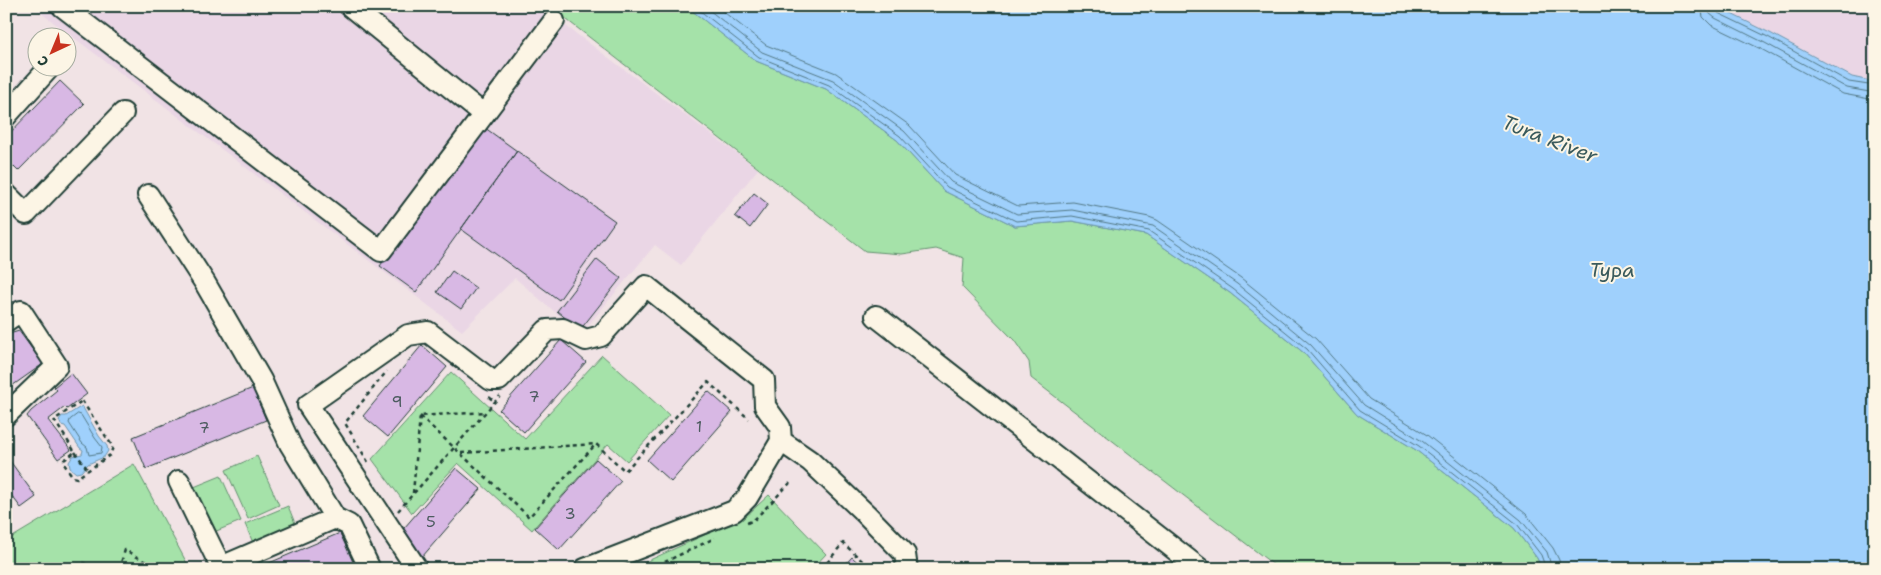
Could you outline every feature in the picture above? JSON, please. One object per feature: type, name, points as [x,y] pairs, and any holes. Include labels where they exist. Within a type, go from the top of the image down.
[{"type":"street","points":[[62,6],[381,251],[482,114],[554,21]]},
{"type":"street","points":[[350,6],[482,114]]},
{"type":"street","points":[[6,116],[40,78]]},
{"type":"street","points":[[6,194],[26,214],[123,113]]},
{"type":"street","points":[[148,195],[210,290],[261,380],[290,444],[335,518],[349,524],[370,569]]},
{"type":"street","points":[[416,569],[308,405],[408,334],[428,332],[491,380],[500,380],[548,330],[563,329],[586,340],[601,336],[646,286],[764,380],[765,406],[780,427],[782,441],[747,498],[734,511],[586,569]]},
{"type":"street","points":[[6,320],[20,311],[57,366],[6,415]]},
{"type":"street","points":[[876,316],[1200,569]]},
{"type":"street","points":[[782,441],[810,461],[866,514],[905,554],[907,569]]},
{"type":"street","points":[[179,481],[220,567],[335,518]]},
{"type":"path","points":[[369,464],[345,424],[392,366]]},
{"type":"path","points":[[460,453],[596,444],[625,471],[708,382],[750,419]]},
{"type":"path","points":[[393,504],[398,512],[501,395]]},
{"type":"path","points":[[488,396],[495,402]]},
{"type":"path","points":[[75,452],[64,460],[64,464],[73,477],[77,478],[110,455],[113,447],[82,401],[54,420],[88,470]]},
{"type":"path","points":[[420,416],[486,412]]},
{"type":"path","points":[[420,416],[529,517],[596,444]]},
{"type":"path","points":[[413,494],[420,416]]},
{"type":"path","points":[[822,569],[844,543],[872,569]]},
{"type":"path","points":[[119,569],[125,550],[158,569]]},
{"type":"path","points":[[60,569],[84,564],[93,569]]},
{"type":"shaded area","points":[[32,6],[539,6],[758,169],[681,265],[655,245],[581,334],[515,278],[462,331],[78,41],[78,28],[61,28]]},
{"type":"shaded area","points":[[1715,6],[1875,6],[1875,82],[1852,77]]},
{"type":"green space","points":[[549,6],[686,6],[756,61],[826,89],[897,140],[944,191],[1015,226],[1072,221],[1146,235],[1230,293],[1304,353],[1357,414],[1416,450],[1514,528],[1537,558],[1542,569],[1279,569],[1031,378],[1029,362],[1014,340],[962,287],[964,258],[936,249],[902,254],[865,251]]},
{"type":"green space","points":[[602,355],[669,415],[627,461],[608,444],[532,530],[458,463],[412,513],[372,459],[451,372],[525,439]]},
{"type":"green space","points":[[257,456],[279,505],[248,519],[226,470]]},
{"type":"green space","points":[[134,464],[190,569],[6,569],[6,541]]},
{"type":"green space","points":[[221,476],[241,521],[214,532],[194,487]]},
{"type":"green space","points":[[769,495],[826,554],[812,569],[784,569],[772,565],[767,569],[712,569],[710,567],[707,569],[630,569],[746,516]]},
{"type":"green space","points":[[288,506],[297,528],[254,545],[245,524]]},
{"type":"water","name":"Тура","points":[[686,6],[1715,6],[1852,77],[1875,82],[1875,569],[1542,569],[1537,558],[1514,528],[1416,450],[1357,414],[1304,353],[1230,293],[1146,235],[1072,221],[1015,226],[944,191],[897,140],[826,89],[756,61]]},
{"type":"water","points":[[82,406],[107,446],[108,451],[104,457],[88,464],[81,472],[76,473],[70,468],[69,462],[73,456],[82,454],[83,450],[65,426],[61,425],[59,420],[62,416],[66,416]]},
{"type":"building","points":[[60,81],[84,104],[18,171],[6,159],[6,137]]},
{"type":"building","points":[[481,125],[517,151],[416,292],[380,266]]},
{"type":"building","points":[[517,151],[615,221],[559,300],[461,229]]},
{"type":"building","points":[[754,193],[768,204],[750,228],[735,216]]},
{"type":"building","points":[[597,259],[621,278],[580,330],[557,311]]},
{"type":"building","points":[[452,271],[476,288],[461,309],[437,292]]},
{"type":"building","points":[[19,331],[43,364],[9,388],[6,384],[6,335]]},
{"type":"building","points":[[561,340],[586,362],[524,432],[499,410]]},
{"type":"building","points":[[422,345],[447,367],[388,437],[363,416]]},
{"type":"building","points":[[71,373],[87,394],[48,420],[71,450],[58,459],[27,416],[57,390],[54,387]]},
{"type":"building","points":[[253,388],[266,420],[146,469],[133,437]]},
{"type":"building","points":[[708,391],[732,412],[671,482],[647,460]]},
{"type":"building","points":[[596,459],[621,481],[559,550],[535,528]]},
{"type":"building","points":[[10,461],[36,497],[21,508],[6,488],[6,464]]},
{"type":"building","points":[[456,468],[481,489],[422,557],[398,535]]},
{"type":"building","points":[[340,533],[353,562],[337,569],[255,569]]},
{"type":"building","points":[[852,557],[865,569],[841,569]]},
{"type":"water label","name":"Tura River","points":[[1550,139]]}]
